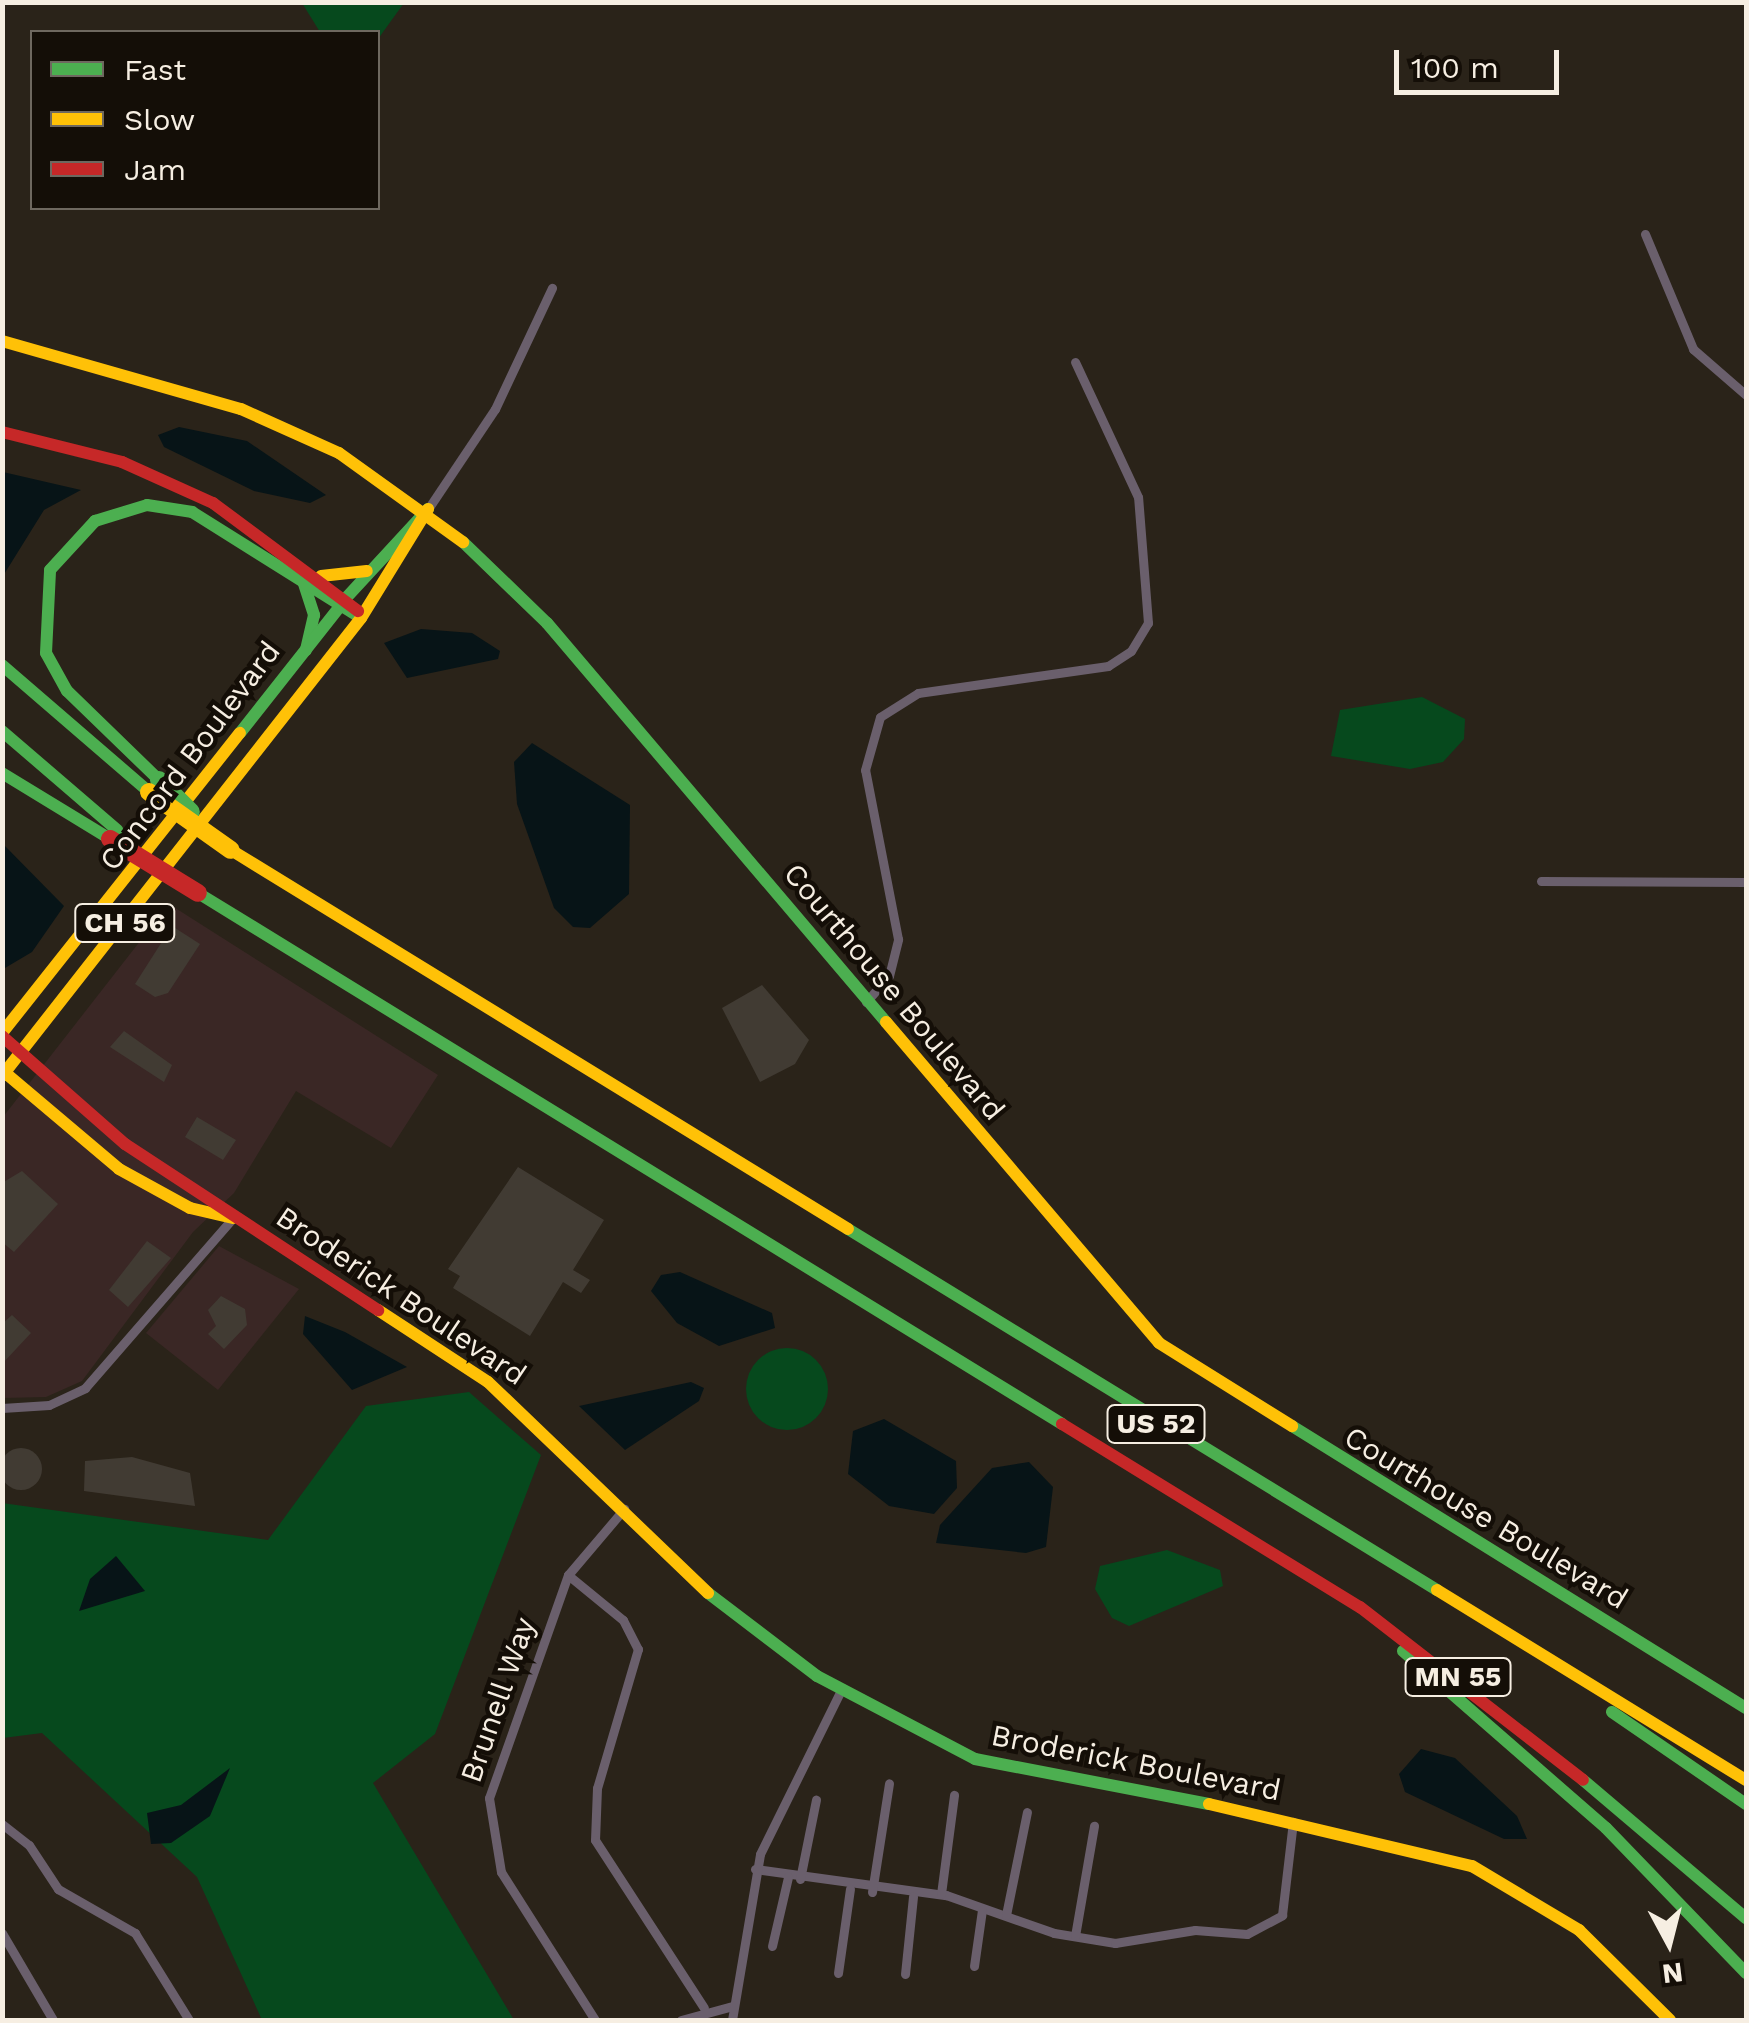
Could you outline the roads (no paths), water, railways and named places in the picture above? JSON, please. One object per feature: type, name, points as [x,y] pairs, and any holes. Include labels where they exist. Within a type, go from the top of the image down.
[{"type":"main road","name":"Courthouse Boulevard","points":[[2,341],[241,409],[339,453],[428,509],[548,623],[1098,1278],[1182,1361],[1746,1708]]},
{"type":"main road","points":[[2,432],[170,481],[361,618],[428,509]]},
{"type":"main road","points":[[154,786],[54,672],[41,625],[50,570],[96,522],[147,504],[214,521],[306,575],[338,579],[367,571]]},
{"type":"main road","points":[[342,603],[367,571],[428,509]]},
{"type":"main road","points":[[306,575],[314,607],[306,650]]},
{"type":"main road","name":"CH 56","points":[[306,650],[342,603]]},
{"type":"main road","name":"Concord Boulevard","points":[[3,1073],[22,1054],[361,618]]},
{"type":"main road","name":"Concord Boulevard","points":[[2,1034],[306,650]]},
{"type":"main road","name":"US 52","points":[[2,665],[231,850],[1467,1614],[1746,1804]]},
{"type":"main road","name":"US 52","points":[[2,730],[114,834],[198,893],[1282,1561],[1513,1742],[1746,1974]]},
{"type":"main road","points":[[2,773],[114,834]]},
{"type":"main road","name":"Broderick Boulevard","points":[[2,1034],[125,1144],[488,1382],[734,1618],[841,1690],[987,1763],[1426,1850],[1515,1887],[1606,1952],[1670,2020]]},
{"type":"main road","name":"Broderick Boulevard","points":[[3,1073],[119,1170],[190,1208],[233,1218]]},
{"type":"main road","name":"MN 55","points":[[1282,1561],[1494,1705],[1746,1918]]},
{"type":"main road","name":"MN 55","points":[[1467,1614],[1746,1780]]},
{"type":"street","points":[[1645,234],[1693,349],[1746,395]]},
{"type":"street","points":[[428,509],[496,409],[552,288]]},
{"type":"street","points":[[866,1002],[889,976],[898,939],[865,770],[880,718],[918,694],[1108,666],[1132,652],[1148,623],[1138,497],[1075,362]]},
{"type":"street","points":[[1541,880],[1746,882]]},
{"type":"street","points":[[2,1408],[49,1405],[86,1388],[233,1218]]},
{"type":"street","name":"Brunell Way","points":[[595,2020],[509,1888],[488,1822],[498,1758],[568,1576],[624,1509]]},
{"type":"street","points":[[568,1576],[623,1620],[638,1649],[597,1788],[595,1840],[704,2008]]},
{"type":"street","points":[[732,2020],[755,1869],[789,1780],[841,1690]]},
{"type":"street","points":[[872,1892],[888,1783]]},
{"type":"street","points":[[941,1894],[954,1796]]},
{"type":"street","points":[[800,1879],[816,1800]]},
{"type":"street","points":[[1006,1916],[1027,1812]]},
{"type":"street","points":[[755,1869],[872,1892],[941,1894],[982,1910],[1115,1943],[1260,1932],[1288,1901],[1293,1822]]},
{"type":"street","points":[[2,1824],[29,1845],[58,1889],[135,1932],[189,2020]]},
{"type":"street","points":[[1075,1936],[1094,1826]]},
{"type":"street","points":[[772,1946],[788,1877]]},
{"type":"street","points":[[838,1973],[850,1889]]},
{"type":"street","points":[[904,1974],[913,1896]]},
{"type":"street","points":[[974,1966],[982,1910]]},
{"type":"street","points":[[2,1933],[53,2020]]},
{"type":"street","points":[[681,2020],[704,2008],[733,2006]]}]
